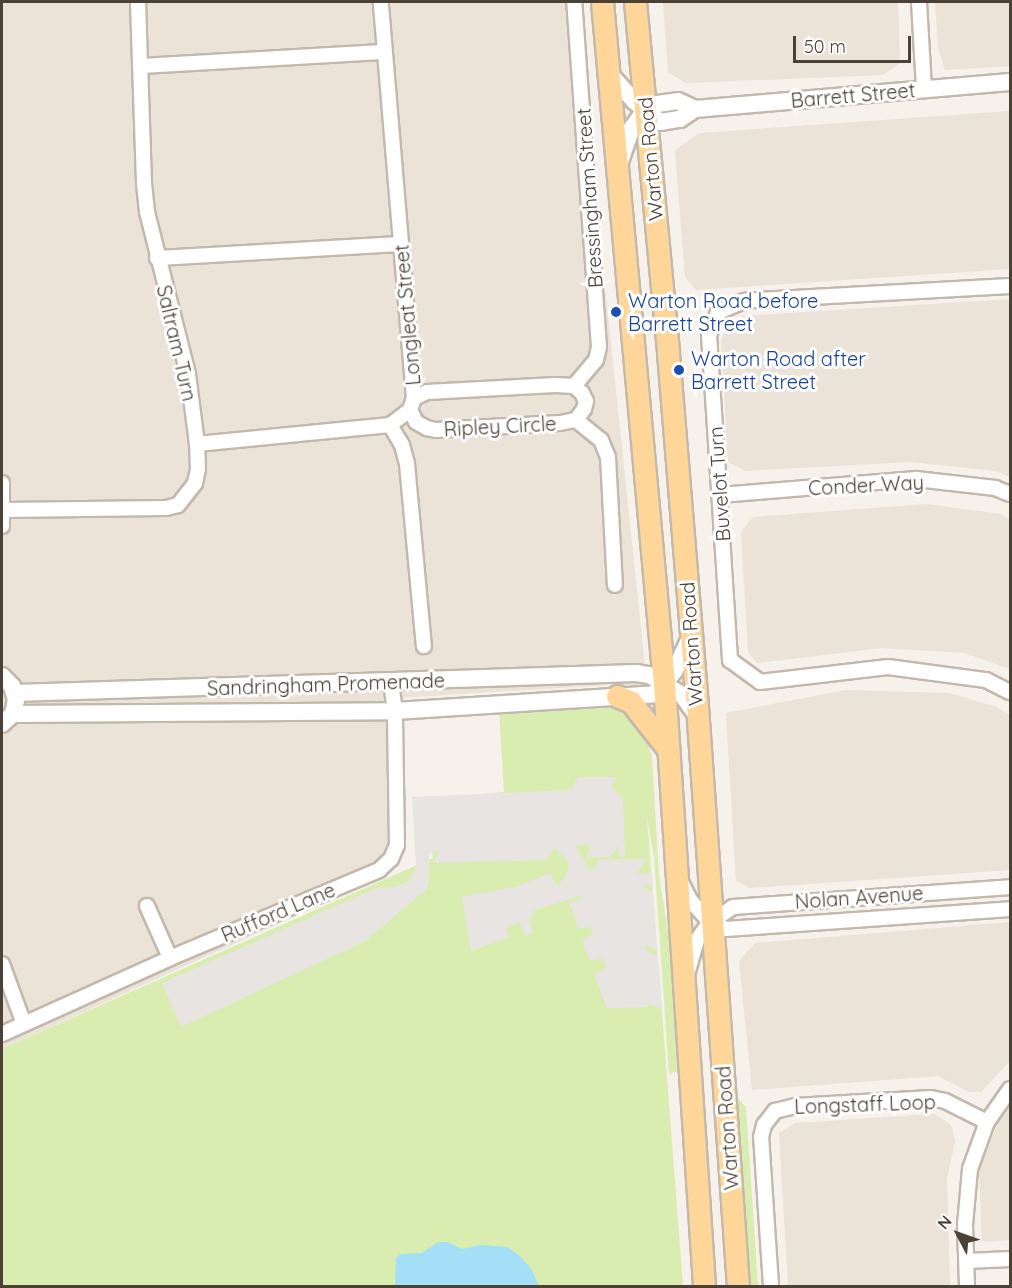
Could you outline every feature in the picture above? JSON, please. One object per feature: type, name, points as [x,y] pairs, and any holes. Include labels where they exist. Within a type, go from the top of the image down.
[{"type":"main road","name":"Warton Road","points":[[602,2],[664,683],[704,1287]]},
{"type":"main road","name":"Warton Road","points":[[635,2],[668,353],[691,635],[738,1287]]},
{"type":"main road","points":[[617,696],[631,702],[668,749]]},
{"type":"street","name":"Saltram Turn","points":[[3,510],[166,508],[178,505],[195,483],[198,469],[197,444],[188,374],[157,258],[144,183],[138,2]]},
{"type":"street","name":"Longleat Street","points":[[381,2],[412,404],[390,425]]},
{"type":"street","name":"Bressingham Street","points":[[574,2],[599,347],[596,360],[574,386]]},
{"type":"street","points":[[919,2],[924,89]]},
{"type":"street","points":[[140,66],[384,52]]},
{"type":"street","name":"Barrett Street","points":[[609,73],[660,122],[680,119],[695,110],[1011,82]]},
{"type":"street","points":[[618,173],[625,142],[645,110]]},
{"type":"street","points":[[157,258],[401,244]]},
{"type":"street","name":"Buvelot Turn","points":[[1011,286],[744,301],[718,312],[709,335],[730,660],[760,682],[888,667],[986,680],[1011,692]]},
{"type":"street","name":"Ripley Circle","points":[[555,385],[574,386],[582,393],[586,401],[585,409],[576,420],[560,423],[436,430],[416,422],[412,404],[427,392],[555,385]]},
{"type":"street","points":[[576,420],[601,440],[608,457],[615,585]]},
{"type":"street","points":[[197,444],[390,425],[402,445],[407,464],[424,646]]},
{"type":"street","name":"Conder Way","points":[[720,495],[916,479],[995,488],[1011,495]]},
{"type":"street","points":[[2,483],[2,526]]},
{"type":"street","points":[[691,635],[675,670],[664,683],[682,695],[697,716]]},
{"type":"street","name":"Sandringham Promenade","points":[[7,719],[395,711],[655,694],[664,683],[649,675],[636,673],[391,683],[15,693]]},
{"type":"street","points":[[2,676],[12,686],[15,693],[7,719]]},
{"type":"street","name":"Rufford Lane","points":[[2,1034],[170,958],[379,870],[391,859],[397,844],[395,711],[391,683]]},
{"type":"street","name":"Nolan Avenue","points":[[676,872],[690,900],[712,921],[726,929],[1011,909]]},
{"type":"street","name":"Nolan Avenue","points":[[684,991],[697,940],[712,921],[733,907],[1011,887]]},
{"type":"street","points":[[147,906],[170,958]]},
{"type":"street","points":[[2,964],[24,1024]]},
{"type":"street","points":[[967,1287],[965,1225],[970,1169],[987,1122],[1011,1089]]},
{"type":"street","name":"Longstaff Loop","points":[[771,1287],[761,1137],[764,1125],[775,1111],[795,1106],[931,1098],[945,1101],[987,1122]]},
{"type":"street","points":[[967,1262],[1011,1259]]},
{"type":"shaded area","points":[[2,2],[575,2],[649,704],[623,684],[399,698],[405,852],[390,873],[2,1049]]},
{"type":"shaded area","points":[[663,2],[898,2],[900,63],[883,75],[686,83],[668,72]]},
{"type":"shaded area","points":[[935,2],[1010,2],[1010,66],[945,70],[938,48]]},
{"type":"shaded area","points":[[1010,111],[1010,269],[696,290],[685,277],[675,150],[700,133]]},
{"type":"shaded area","points":[[1010,299],[1010,477],[995,471],[911,462],[745,471],[728,462],[721,340],[726,328],[741,316]]},
{"type":"shaded area","points":[[927,504],[1001,514],[1010,520],[1010,669],[964,653],[881,648],[757,663],[748,652],[741,532],[753,517]]},
{"type":"shaded area","points":[[846,690],[949,693],[997,707],[1010,715],[1010,870],[750,888],[736,881],[726,713]]},
{"type":"shaded area","points":[[578,777],[617,777],[611,788],[623,798],[625,857],[619,857],[618,845],[611,857],[586,858],[591,844],[575,846],[588,868],[593,871],[598,860],[646,859],[637,874],[652,873],[653,885],[641,886],[653,892],[657,950],[645,945],[644,950],[658,956],[662,1009],[648,1003],[648,1007],[607,1008],[594,974],[606,968],[602,958],[590,961],[582,940],[593,934],[590,926],[579,929],[569,903],[582,899],[579,896],[533,911],[534,915],[529,919],[533,933],[525,936],[520,922],[506,928],[509,937],[471,951],[462,897],[518,886],[550,873],[556,885],[565,877],[569,866],[567,860],[555,848],[546,860],[433,863],[440,850],[429,854],[427,889],[365,941],[181,1027],[162,983],[376,888],[395,887],[409,881],[416,867],[412,797],[571,790]]},
{"type":"shaded area","points":[[1010,922],[1010,1061],[981,1092],[969,1092],[938,1076],[752,1090],[739,961],[755,943]]},
{"type":"shaded area","points":[[1010,1103],[1010,1240],[982,1242],[979,1170],[1002,1113]]},
{"type":"shaded area","points":[[935,1114],[951,1125],[955,1141],[947,1179],[950,1286],[788,1286],[779,1133],[795,1123]]},
{"type":"green space","points":[[614,705],[624,707],[644,730],[652,757],[659,875],[671,950],[679,1071],[669,1074],[654,857],[647,817],[683,1286],[2,1286],[2,1049],[433,858],[424,799],[504,792],[499,709]]},
{"type":"green space","points":[[733,1093],[746,1107],[758,1286],[746,1286]]},
{"type":"water","points":[[438,1242],[447,1242],[462,1249],[481,1245],[507,1247],[520,1256],[532,1270],[539,1286],[395,1286],[396,1258],[401,1254],[422,1253]]},
{"type":"place","name":"Warton Road before Barrett Street","points":[[616,312]]},
{"type":"place","name":"Warton Road after Barrett Street","points":[[679,370]]}]
